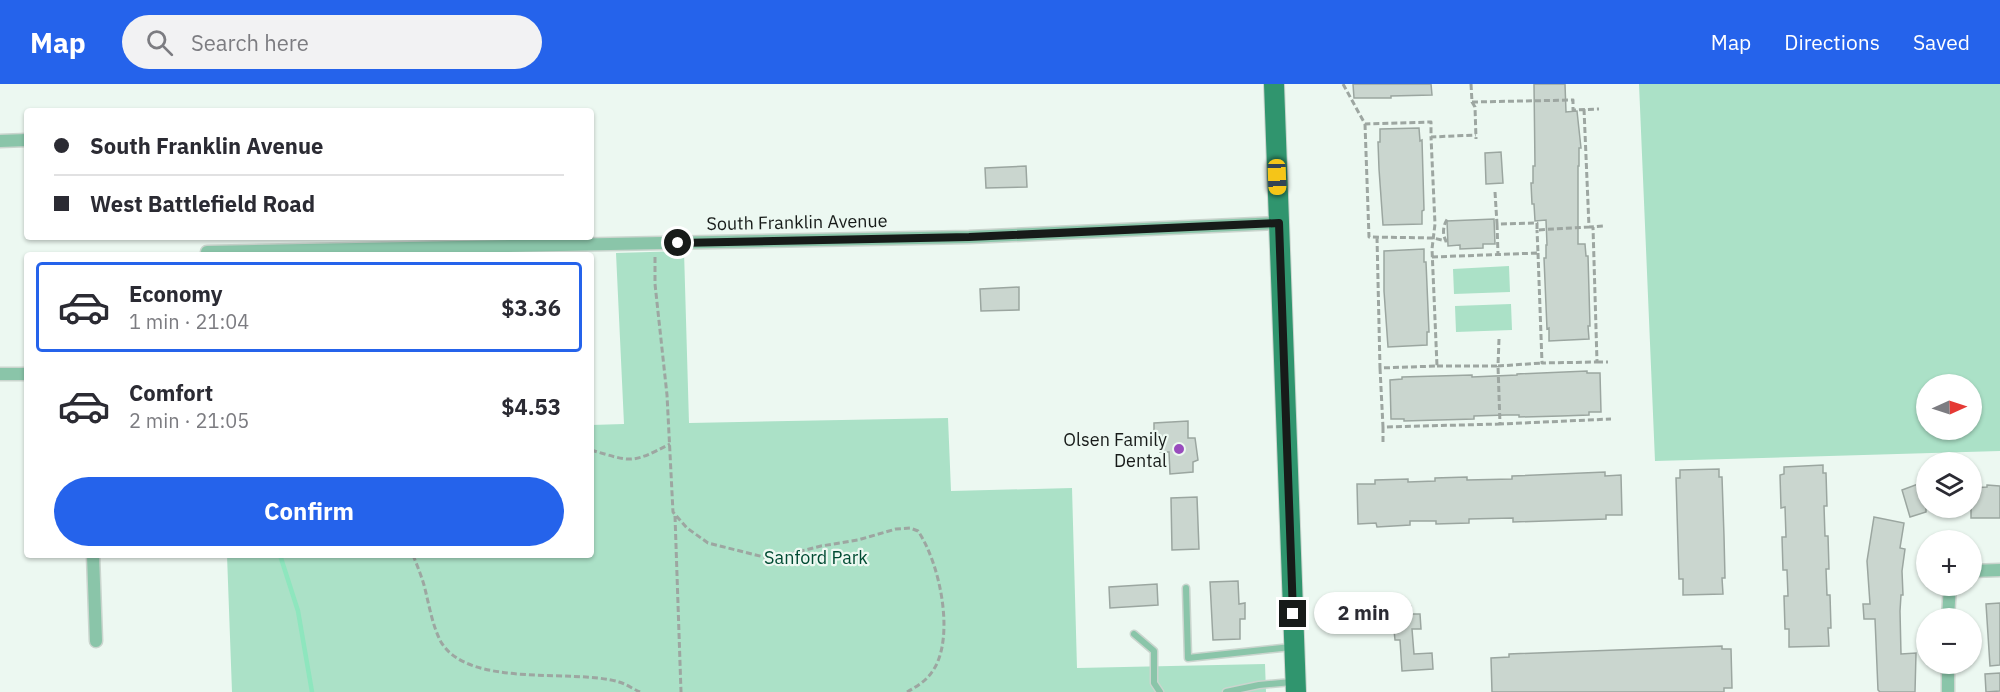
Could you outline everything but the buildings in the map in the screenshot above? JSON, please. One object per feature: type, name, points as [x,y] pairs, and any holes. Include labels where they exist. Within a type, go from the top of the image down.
[{"type":"main road","points":[[1274,84],[1296,687]]},
{"type":"street","points":[[0,141],[24,140]]},
{"type":"street","name":"South Franklin Avenue","points":[[207,252],[969,237],[1279,223]]},
{"type":"street","points":[[0,374],[24,374]]},
{"type":"street","points":[[93,558],[96,641]]},
{"type":"street","points":[[1982,571],[2000,570]]},
{"type":"street","points":[[1948,674],[1948,692]]},
{"type":"lane","points":[[1186,588],[1188,658],[1295,646]]},
{"type":"lane","points":[[1134,634],[1154,651],[1154,683],[1160,692]]},
{"type":"lane","points":[[1226,692],[1259,685],[1296,687]]},
{"type":"path","points":[[1343,84],[1365,124],[1369,237],[1433,238],[1446,241],[1443,235],[1444,223],[1448,218]]},
{"type":"path","points":[[1431,137],[1476,137],[1475,107],[1472,102],[1471,84]]},
{"type":"path","points":[[1472,102],[1573,100],[1573,110],[1599,110]]},
{"type":"path","points":[[1584,109],[1597,362]]},
{"type":"path","points":[[1365,124],[1431,122],[1435,224],[1432,257],[1437,366]]},
{"type":"path","points":[[1495,192],[1498,254]]},
{"type":"path","points":[[1497,224],[1537,223],[1542,363]]},
{"type":"path","points":[[1537,230],[1603,226]]},
{"type":"path","points":[[1377,237],[1383,442]]},
{"type":"path","points":[[655,243],[655,284],[665,370],[671,491],[675,514],[681,692]]},
{"type":"path","points":[[1432,257],[1538,253]]},
{"type":"path","points":[[1499,339],[1500,424]]},
{"type":"path","points":[[1380,368],[1608,362]]},
{"type":"path","points":[[1383,427],[1611,419]]},
{"type":"path","points":[[594,451],[627,460],[642,458],[670,444]]},
{"type":"path","points":[[675,514],[687,528],[708,543],[764,557],[779,557],[821,546],[858,540],[896,529],[910,528],[918,531],[933,561],[945,631],[942,652],[933,672],[907,692]]},
{"type":"path","points":[[414,558],[442,643],[453,656],[482,669],[523,674],[593,677],[620,682],[640,692]]},
{"type":"green space","points":[[1639,84],[2000,84],[2000,451],[1655,461]]},
{"type":"green space","name":"Sanford Park","points":[[684,251],[689,423],[948,418],[951,491],[1072,488],[1077,668],[1265,664],[1266,692],[232,692],[227,558],[594,558],[594,425],[624,424],[616,253]]},
{"type":"green space","points":[[1509,266],[1510,292],[1454,294],[1453,269]]},
{"type":"green space","points":[[1511,304],[1512,330],[1456,332],[1455,306]]},
{"type":"waterway","points":[[281,558],[298,611],[312,692]]},
{"type":"place","name":"Olsen Family Dental","points":[[1179,449]]},
{"type":"route","points":[[678,243],[969,237],[1279,223],[1293,614]]}]
